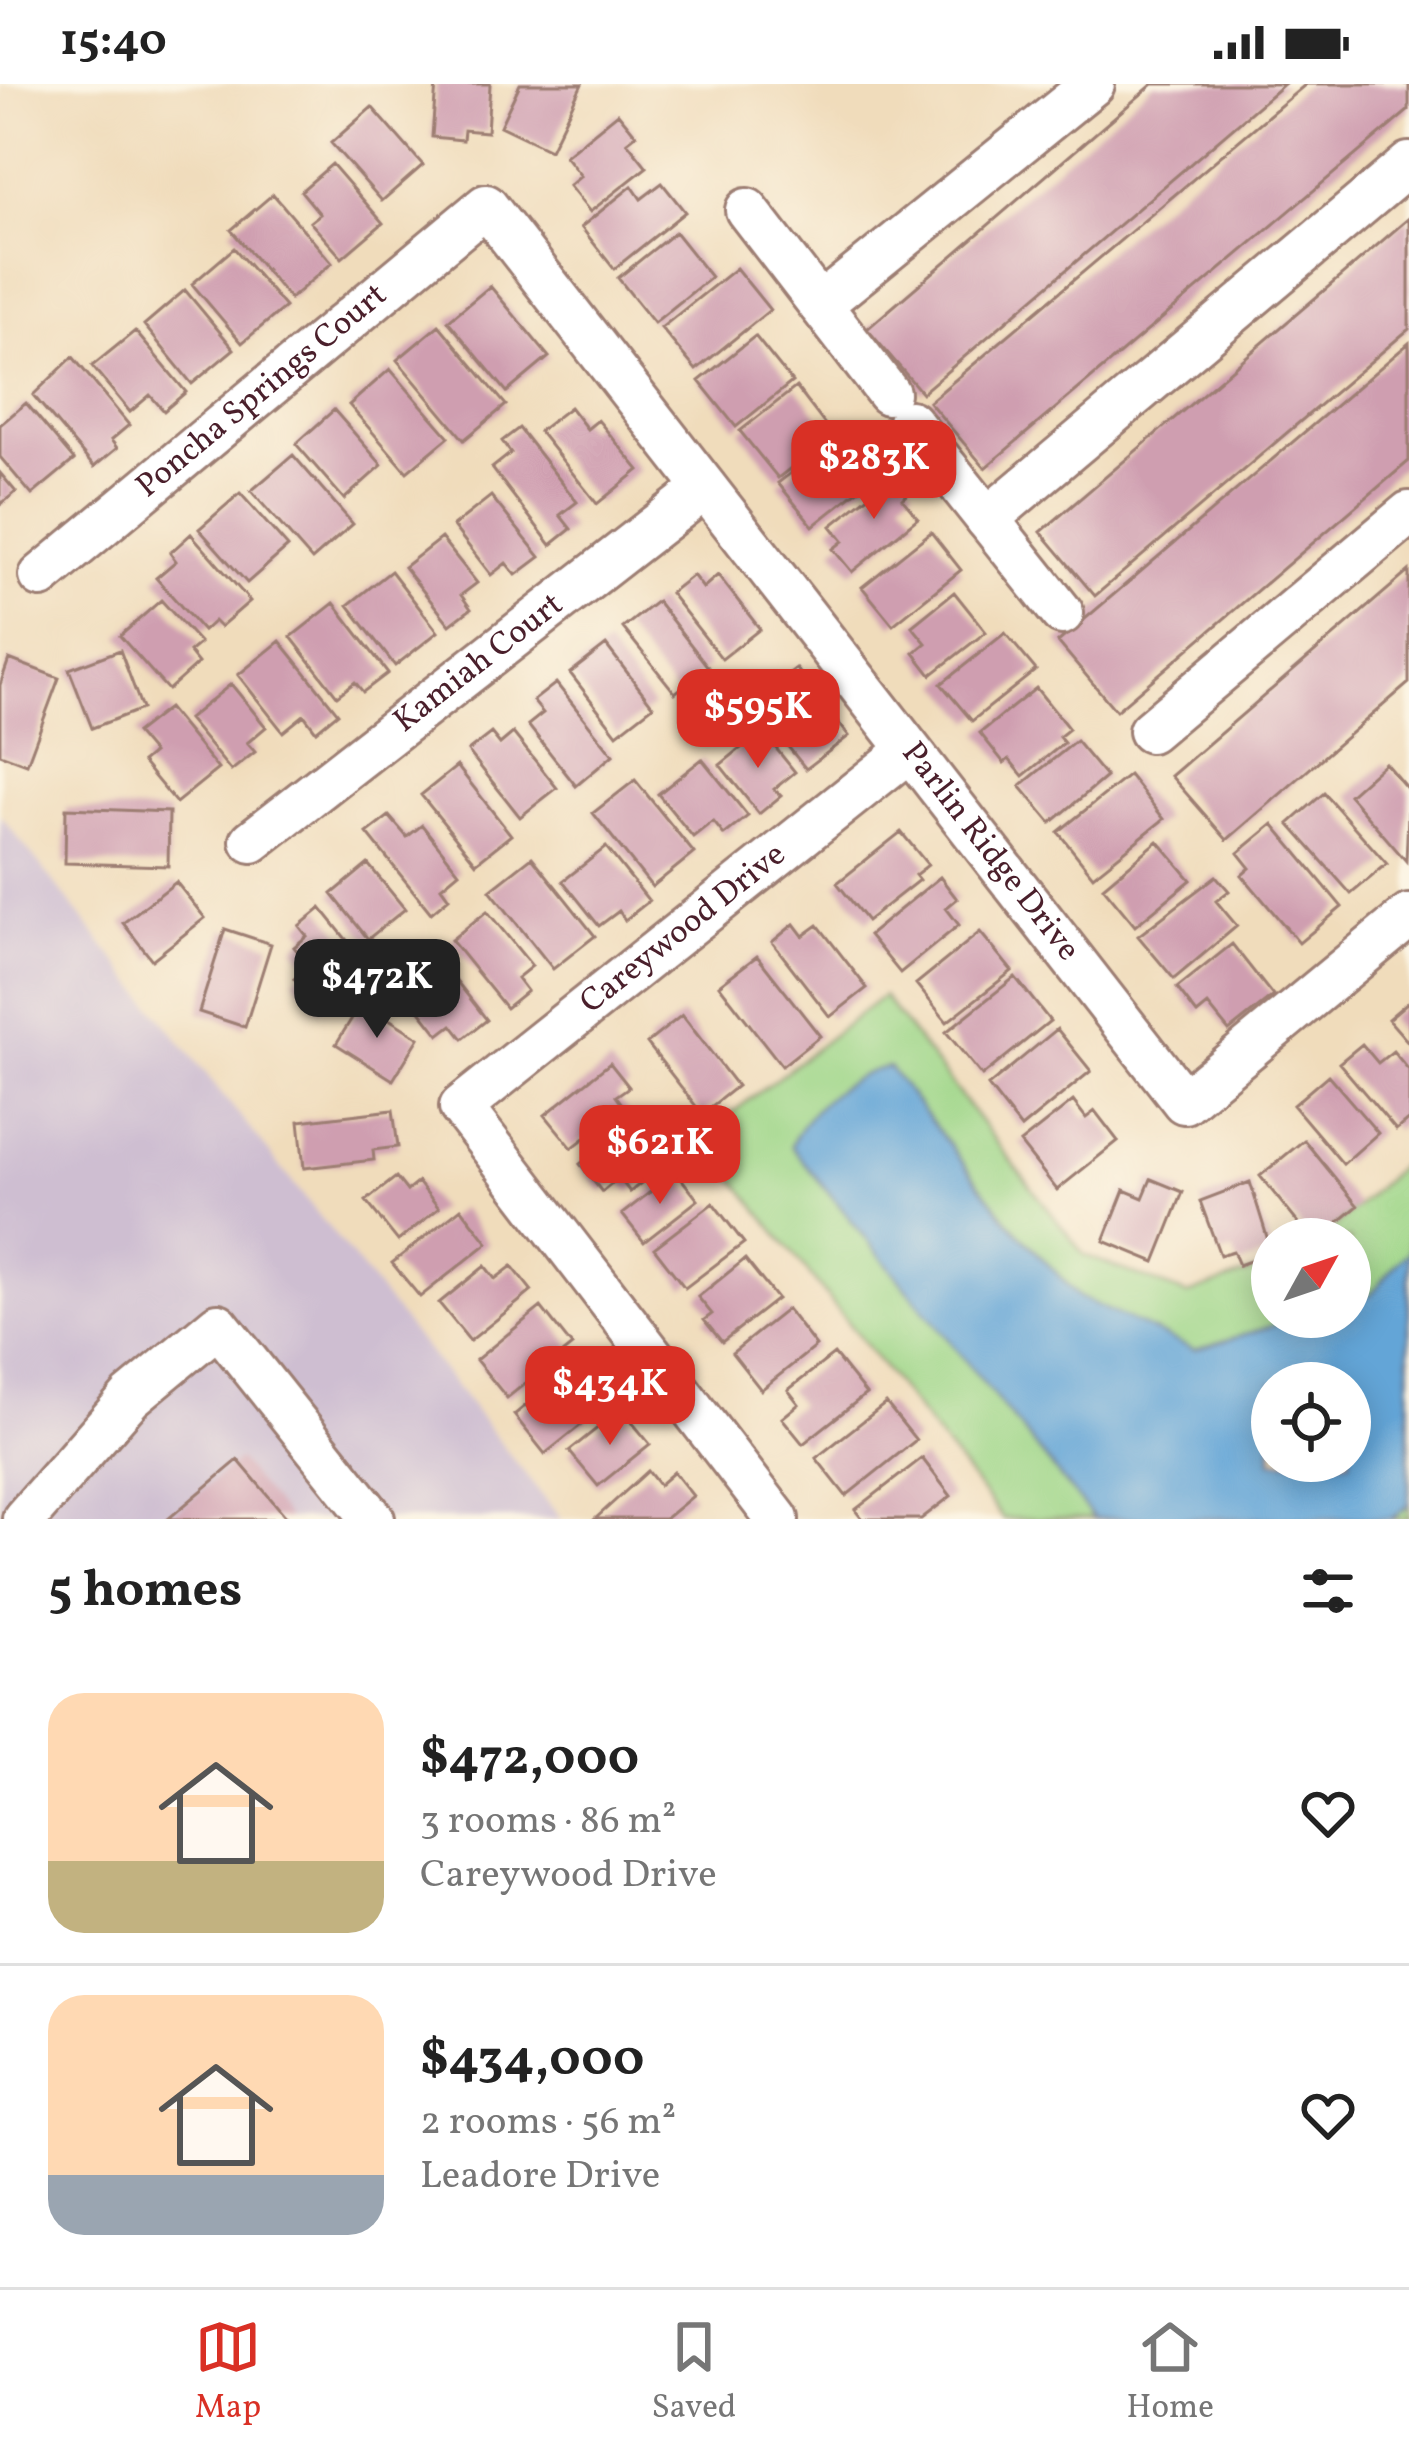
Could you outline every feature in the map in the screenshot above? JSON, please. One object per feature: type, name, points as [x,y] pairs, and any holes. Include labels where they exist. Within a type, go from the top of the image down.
[{"type":"street","points":[[820,305],[1093,84]]},
{"type":"street","points":[[987,519],[1409,164]]},
{"type":"street","name":"Parlin Ridge Drive","points":[[486,206],[1184,1102],[1409,916]]},
{"type":"street","name":"Poncha Springs Court","points":[[41,576],[486,206]]},
{"type":"street","points":[[747,210],[1062,613]]},
{"type":"street","name":"Kamiah Court","points":[[252,841],[705,488]]},
{"type":"street","points":[[1150,731],[1409,513]]},
{"type":"street","name":"Careywood Drive","points":[[777,1519],[461,1107],[908,751]]},
{"type":"street","points":[[24,1519],[131,1397],[218,1325],[374,1519]]},
{"type":"shaded area","points":[[0,815],[561,1519],[0,1519]]},
{"type":"green space","points":[[883,996],[1084,1255],[1188,1295],[1251,1272],[1251,1338],[1371,1338],[1371,1218],[1345,1218],[1409,1158],[1409,1519],[1003,1519],[701,1137]]},
{"type":"water","points":[[889,1067],[1007,1220],[1079,1297],[1195,1350],[1251,1332],[1251,1338],[1371,1338],[1371,1294],[1409,1250],[1409,1505],[1392,1519],[1094,1519],[791,1146],[818,1106],[859,1077]]},
{"type":"building","points":[[436,84],[490,84],[487,132],[464,130],[463,140],[432,137]]},
{"type":"building","points":[[520,84],[582,84],[550,150],[500,126]]},
{"type":"building","points":[[1153,84],[1284,84],[922,393],[867,329]]},
{"type":"building","points":[[1306,84],[1409,84],[1409,110],[985,468],[929,402]]},
{"type":"building","points":[[372,107],[423,165],[382,201],[331,143]]},
{"type":"building","points":[[618,113],[636,135],[627,142],[647,167],[590,212],[569,186],[581,176],[565,156]]},
{"type":"building","points":[[332,164],[383,223],[342,258],[310,222],[320,214],[301,191]]},
{"type":"building","points":[[662,183],[685,212],[614,269],[581,227],[632,186],[641,199]]},
{"type":"building","points":[[273,194],[332,263],[290,299],[231,230]]},
{"type":"building","points":[[1409,218],[1409,329],[1095,596],[1041,532]]},
{"type":"building","points":[[675,232],[711,277],[654,323],[618,278]]},
{"type":"building","points":[[234,248],[285,307],[242,343],[192,284]]},
{"type":"building","points":[[736,268],[770,310],[696,370],[661,328]]},
{"type":"building","points":[[490,286],[549,357],[507,392],[448,321]]},
{"type":"building","points":[[185,290],[234,349],[192,384],[144,325]]},
{"type":"building","points":[[439,325],[506,405],[464,440],[397,360]]},
{"type":"building","points":[[135,331],[186,392],[164,411],[150,395],[130,412],[92,366]]},
{"type":"building","points":[[755,336],[792,382],[736,427],[699,381]]},
{"type":"building","points":[[1409,343],[1409,461],[1116,711],[1058,642]]},
{"type":"building","points":[[73,357],[129,425],[111,440],[117,448],[94,467],[33,395]]},
{"type":"building","points":[[390,369],[449,437],[407,472],[349,405]]},
{"type":"building","points":[[796,387],[833,435],[778,478],[740,431]]},
{"type":"building","points":[[26,403],[74,460],[32,495],[0,457],[0,425]]},
{"type":"building","points":[[570,407],[587,429],[598,420],[639,470],[597,504],[539,431]]},
{"type":"building","points":[[334,410],[382,465],[344,499],[296,444]]},
{"type":"building","points":[[519,428],[577,502],[560,515],[571,529],[551,545],[492,468],[511,453],[502,441]]},
{"type":"building","points":[[836,437],[871,480],[813,526],[778,483]]},
{"type":"building","points":[[293,455],[353,524],[312,560],[251,491]]},
{"type":"building","points":[[900,471],[914,488],[902,499],[918,518],[852,572],[833,549],[843,541],[831,526]]},
{"type":"building","points":[[0,473],[16,492],[0,505]]},
{"type":"building","points":[[240,493],[288,547],[247,583],[199,529]]},
{"type":"building","points":[[491,496],[540,557],[516,575],[506,563],[491,575],[453,526]]},
{"type":"building","points":[[931,532],[961,570],[893,625],[862,587]]},
{"type":"building","points":[[191,534],[250,601],[220,627],[214,621],[203,631],[156,578],[176,561],[170,553]]},
{"type":"building","points":[[441,538],[477,583],[461,595],[471,609],[450,625],[404,567]]},
{"type":"building","points":[[391,571],[438,632],[395,666],[348,605]]},
{"type":"building","points":[[1409,571],[1409,683],[1227,840],[1171,776]]},
{"type":"building","points":[[693,575],[703,588],[718,575],[760,629],[722,659],[670,593]]},
{"type":"building","points":[[954,592],[986,632],[931,675],[914,653],[926,643],[912,626]]},
{"type":"building","points":[[161,600],[200,643],[189,652],[198,663],[168,690],[120,636]]},
{"type":"building","points":[[657,601],[708,667],[675,693],[623,628]]},
{"type":"building","points":[[334,603],[388,673],[363,692],[355,682],[337,696],[291,637]]},
{"type":"building","points":[[1005,633],[1036,670],[972,721],[941,684]]},
{"type":"building","points":[[280,641],[338,713],[316,731],[304,715],[283,732],[238,675]]},
{"type":"building","points":[[606,645],[653,706],[617,734],[570,673]]},
{"type":"building","points":[[120,650],[142,709],[92,728],[69,669]]},
{"type":"building","points":[[9,659],[59,678],[27,764],[0,754],[0,685]]},
{"type":"building","points":[[796,668],[849,736],[806,769],[752,702]]},
{"type":"building","points":[[556,683],[613,755],[576,786],[528,725],[543,713],[533,701]]},
{"type":"building","points":[[231,684],[266,727],[247,743],[255,752],[231,771],[188,719]]},
{"type":"building","points":[[1036,688],[1069,729],[1059,737],[1064,743],[1023,776],[1009,759],[1004,763],[980,733]]},
{"type":"building","points":[[168,708],[218,769],[176,803],[142,762],[153,753],[136,733]]},
{"type":"building","points":[[762,731],[795,772],[774,789],[781,796],[759,814],[720,765]]},
{"type":"building","points":[[491,733],[500,744],[513,733],[557,788],[520,817],[468,751]]},
{"type":"building","points":[[1076,741],[1106,777],[1051,823],[1020,786]]},
{"type":"building","points":[[702,759],[748,816],[724,835],[713,821],[693,837],[658,794]]},
{"type":"building","points":[[1385,763],[1409,791],[1406,861],[1349,795]]},
{"type":"building","points":[[457,766],[511,835],[476,863],[421,795]]},
{"type":"building","points":[[1129,775],[1164,819],[1093,876],[1058,832]]},
{"type":"building","points":[[635,780],[694,853],[652,887],[593,813]]},
{"type":"building","points":[[1324,793],[1387,864],[1351,894],[1289,824]]},
{"type":"building","points":[[66,808],[169,812],[168,866],[65,863]]},
{"type":"building","points":[[389,816],[407,837],[422,825],[459,872],[441,887],[449,898],[431,913],[367,833]]},
{"type":"building","points":[[1273,824],[1342,907],[1299,943],[1242,875],[1250,868],[1238,853]]},
{"type":"building","points":[[901,832],[928,865],[915,875],[919,880],[867,921],[837,883]]},
{"type":"building","points":[[1158,841],[1191,880],[1135,926],[1103,887]]},
{"type":"building","points":[[606,847],[649,901],[625,920],[619,911],[599,926],[563,881]]},
{"type":"building","points":[[532,857],[595,936],[553,969],[490,890]]},
{"type":"building","points":[[368,864],[405,909],[368,939],[332,894]]},
{"type":"building","points":[[1216,876],[1229,891],[1216,901],[1237,926],[1174,979],[1138,936]]},
{"type":"building","points":[[940,877],[957,899],[946,908],[959,925],[900,973],[869,935]]},
{"type":"building","points":[[176,882],[205,918],[152,960],[123,923]]},
{"type":"building","points":[[321,908],[370,969],[319,1010],[294,979],[310,966],[294,947],[307,936],[299,926]]},
{"type":"building","points":[[487,911],[532,966],[517,978],[527,991],[506,1008],[451,940]]},
{"type":"building","points":[[794,924],[803,936],[818,925],[867,988],[830,1017],[772,942]]},
{"type":"building","points":[[225,929],[271,944],[245,1027],[199,1012]]},
{"type":"building","points":[[980,932],[1012,971],[947,1022],[916,984]]},
{"type":"building","points":[[1232,944],[1273,996],[1229,1031],[1208,1005],[1197,1014],[1177,988]]},
{"type":"building","points":[[757,956],[820,1036],[782,1066],[719,985]]},
{"type":"building","points":[[447,969],[487,1020],[463,1039],[452,1025],[439,1035],[410,998]]},
{"type":"building","points":[[1015,977],[1050,1021],[982,1076],[946,1032]]},
{"type":"building","points":[[1409,1001],[1409,1043],[1388,1019]]},
{"type":"building","points":[[362,1002],[419,1038],[393,1080],[336,1044]]},
{"type":"building","points":[[682,1015],[737,1086],[702,1114],[647,1043]]},
{"type":"building","points":[[1057,1029],[1091,1071],[1021,1128],[988,1086]]},
{"type":"building","points":[[1362,1044],[1378,1063],[1393,1051],[1409,1070],[1409,1119],[1396,1130],[1339,1063]]},
{"type":"building","points":[[610,1063],[629,1087],[616,1096],[628,1112],[590,1142],[586,1137],[572,1148],[545,1115]]},
{"type":"building","points":[[1328,1075],[1378,1133],[1343,1164],[1293,1105]]},
{"type":"building","points":[[1073,1101],[1086,1118],[1095,1111],[1118,1141],[1057,1190],[1020,1143]]},
{"type":"building","points":[[393,1110],[398,1147],[373,1150],[374,1160],[304,1168],[299,1121]]},
{"type":"building","points":[[636,1120],[668,1161],[630,1192],[619,1178],[602,1192],[580,1164]]},
{"type":"building","points":[[1304,1140],[1358,1206],[1343,1218],[1294,1218],[1260,1176]]},
{"type":"building","points":[[676,1172],[698,1200],[644,1242],[622,1214]]},
{"type":"building","points":[[396,1177],[407,1191],[418,1182],[439,1208],[398,1241],[366,1201]]},
{"type":"building","points":[[1151,1179],[1183,1192],[1155,1262],[1104,1241],[1124,1190],[1143,1198]]},
{"type":"building","points":[[1250,1182],[1261,1218],[1251,1218],[1251,1261],[1239,1265],[1233,1251],[1220,1255],[1200,1201]]},
{"type":"building","points":[[713,1203],[744,1243],[685,1288],[654,1248]]},
{"type":"building","points":[[461,1208],[488,1243],[420,1297],[392,1263]]},
{"type":"building","points":[[745,1259],[777,1299],[722,1342],[704,1320],[712,1314],[698,1297]]},
{"type":"building","points":[[485,1266],[495,1279],[512,1266],[532,1291],[470,1341],[439,1303]]},
{"type":"building","points":[[541,1307],[572,1346],[507,1398],[476,1360]]},
{"type":"building","points":[[787,1309],[816,1346],[761,1390],[732,1353]]},
{"type":"building","points":[[834,1354],[866,1394],[803,1444],[782,1418],[799,1404],[788,1390]]},
{"type":"building","points":[[574,1366],[587,1382],[597,1374],[616,1397],[545,1454],[514,1415]]},
{"type":"building","points":[[886,1403],[916,1440],[846,1496],[816,1458]]},
{"type":"building","points":[[621,1409],[650,1444],[598,1486],[569,1451]]},
{"type":"building","points":[[922,1458],[951,1496],[921,1519],[862,1519],[855,1510]]},
{"type":"building","points":[[238,1460],[288,1519],[168,1519]]},
{"type":"building","points":[[648,1471],[659,1485],[674,1472],[693,1496],[665,1519],[595,1519]]}]
